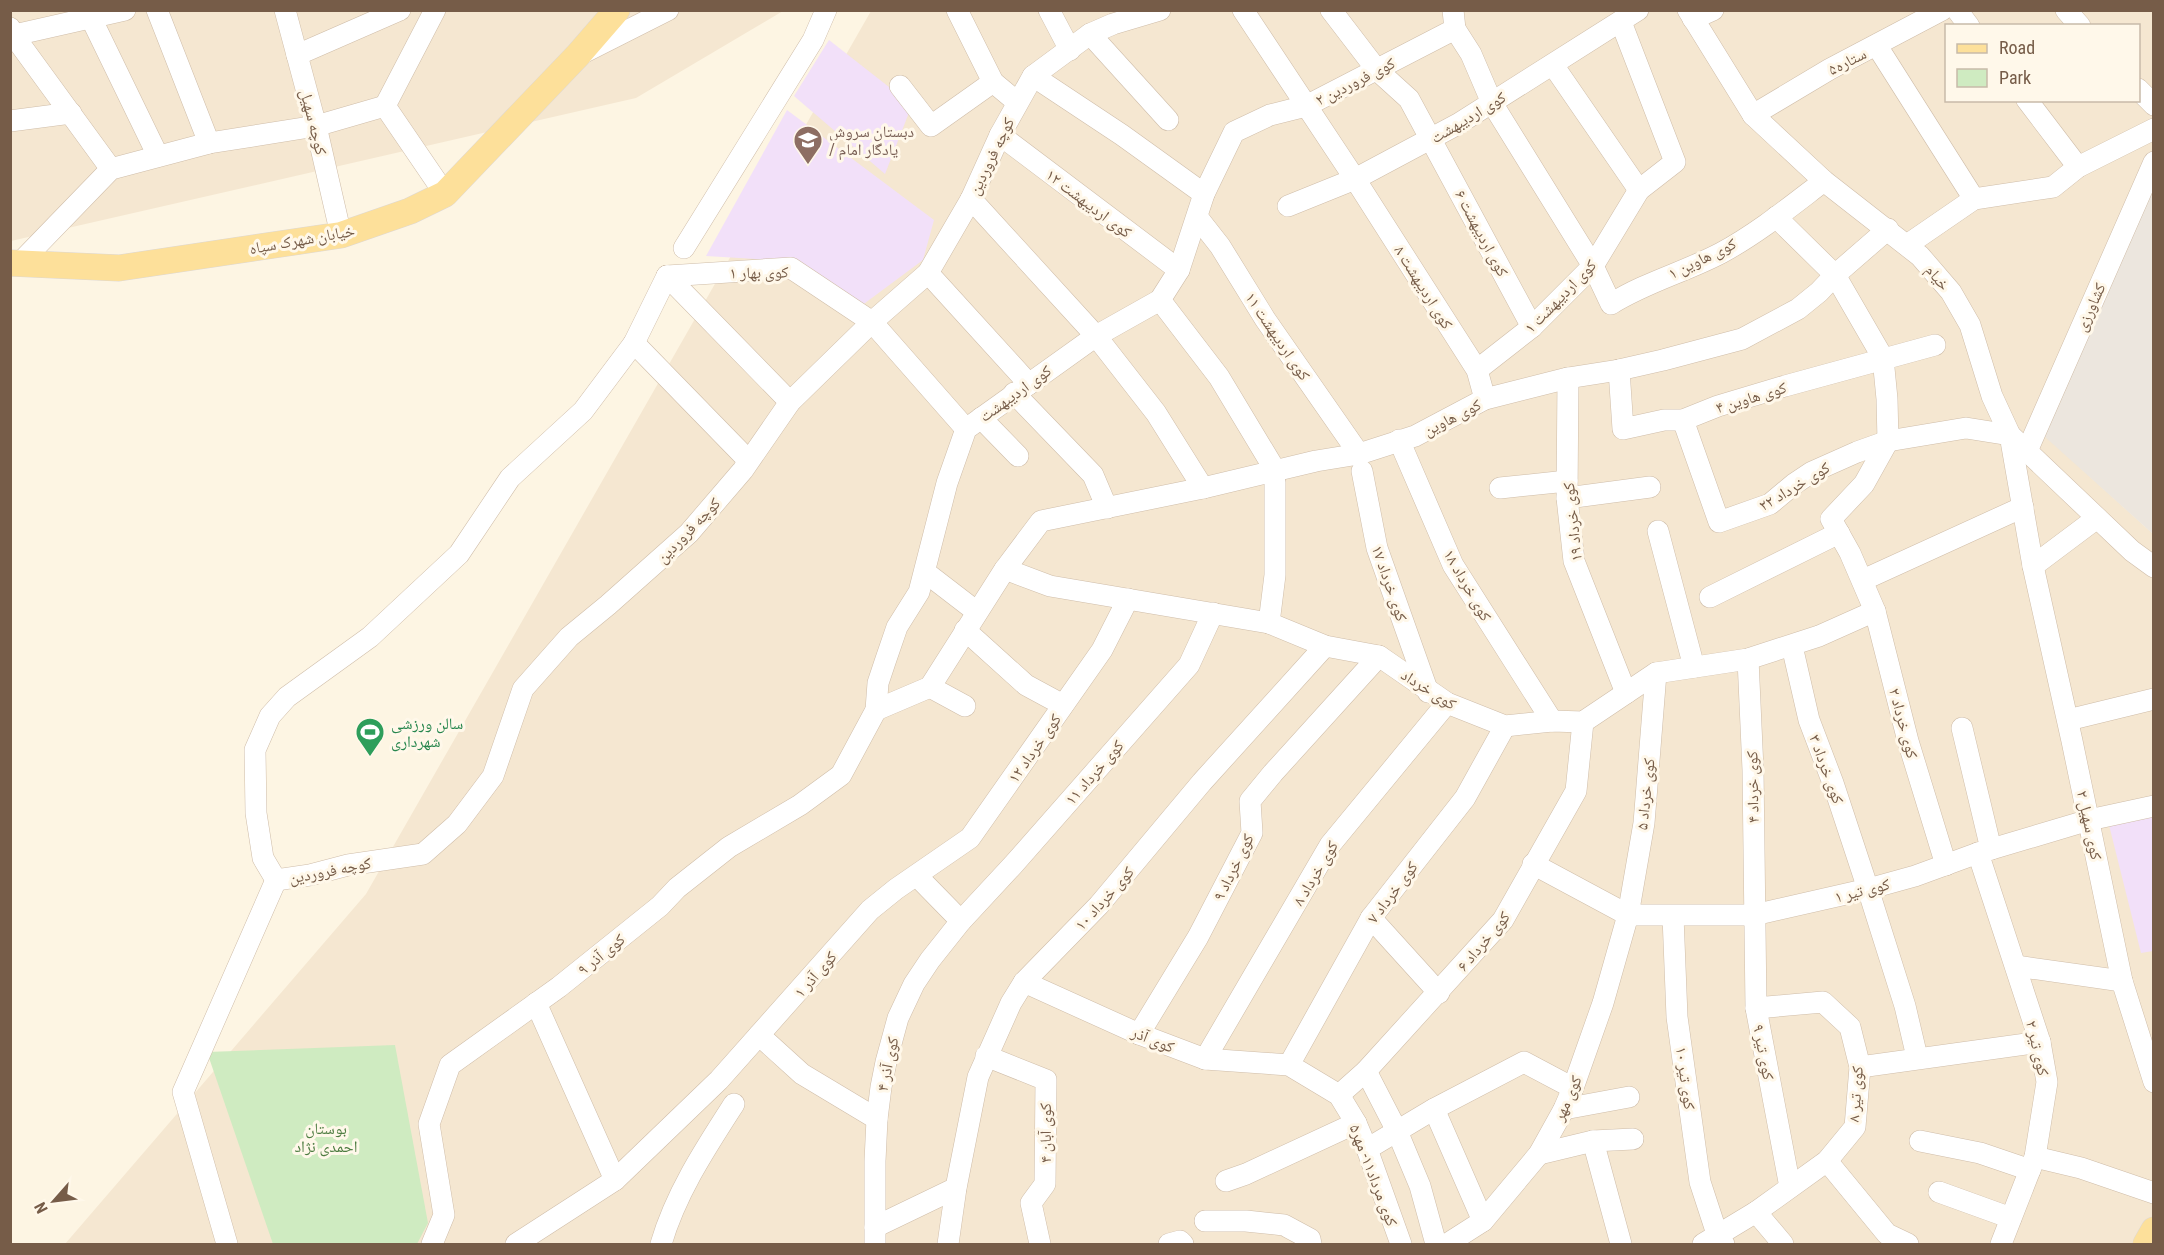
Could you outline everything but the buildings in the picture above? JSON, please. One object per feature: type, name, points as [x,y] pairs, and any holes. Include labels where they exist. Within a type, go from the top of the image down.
[{"type":"main road","name":"خیابان شهرک سپاه","points":[[15,263],[119,268],[341,235],[410,212],[445,194],[578,55],[617,10]]},
{"type":"main road","points":[[2146,1245],[2154,1230]]},
{"type":"street","points":[[111,169],[12,33],[125,10]]},
{"type":"street","points":[[157,10],[209,143]]},
{"type":"street","name":"کوچه سهیل","points":[[285,10],[316,126],[341,235]]},
{"type":"street","points":[[297,55],[400,10]]},
{"type":"street","points":[[15,263],[111,169],[209,143],[316,126],[385,106],[435,10]]},
{"type":"street","points":[[578,55],[668,10]]},
{"type":"street","points":[[684,248],[813,40],[826,10]]},
{"type":"street","points":[[957,10],[993,82],[1017,102]]},
{"type":"street","points":[[1049,10],[1070,50]]},
{"type":"street","points":[[1160,10],[1111,17],[1070,50],[1032,76],[1122,135],[1204,194]]},
{"type":"street","name":"کوی اردیبهشت ۸","points":[[1243,10],[1355,179],[1477,370],[1485,399]]},
{"type":"street","name":"کوی اردیبهشت ۶","points":[[1331,10],[1377,70],[1409,99],[1532,327]]},
{"type":"street","points":[[1691,15],[1713,10]]},
{"type":"street","name":"ستاره۵","points":[[1753,115],[1830,69],[1942,10]]},
{"type":"street","points":[[1957,10],[1968,24]]},
{"type":"street","points":[[2066,10],[2078,24]]},
{"type":"street","name":"خیام","points":[[1691,15],[1753,115],[1824,181],[1920,256],[1951,292],[1970,324],[1992,396],[2010,435],[2132,551],[2154,567]]},
{"type":"street","name":"کوی اردیبهشت","points":[[1288,206],[1355,179],[1431,139],[1629,16]]},
{"type":"street","name":"کوی اردیبهشت ۱","points":[[1477,370],[1532,327],[1593,266],[1639,190],[1675,162],[1629,16]]},
{"type":"street","points":[[91,18],[158,156]]},
{"type":"street","points":[[1454,20],[1492,103],[1593,266]]},
{"type":"street","name":"کوی فروردین ۲","points":[[1234,132],[1270,115],[1306,106],[1377,70],[1454,20]]},
{"type":"street","points":[[1089,34],[1168,120]]},
{"type":"street","points":[[1877,46],[1974,199]]},
{"type":"street","points":[[1553,65],[1639,190]]},
{"type":"street","name":"کوچه فروردین","points":[[276,880],[310,875],[348,865],[423,854],[457,824],[493,776],[523,689],[569,637],[690,533],[743,470],[790,402],[872,322],[928,273],[971,199],[1000,135],[1032,76]]},
{"type":"street","points":[[900,86],[931,126],[993,82]]},
{"type":"street","points":[[2140,90],[2154,105]]},
{"type":"street","points":[[2029,102],[2078,167]]},
{"type":"street","points":[[385,106],[445,194]]},
{"type":"street","points":[[10,121],[71,113]]},
{"type":"street","points":[[1907,245],[1974,199],[2053,187],[2078,167],[2154,129]]},
{"type":"street","name":"کوی اردیبهشت","points":[[876,710],[878,683],[885,662],[897,627],[919,592],[947,483],[974,423],[1096,336],[1160,300],[1179,270],[1204,194],[1234,132]]},
{"type":"street","name":"کوی اردیبهشت ۱۲","points":[[1000,135],[1179,270]]},
{"type":"street","name":"کشاورزی","points":[[2027,451],[2154,162]]},
{"type":"street","name":"کوی هاوین ۱","points":[[1593,266],[1611,304],[1634,289],[1721,253],[1776,217],[1824,181]]},
{"type":"street","points":[[971,199],[1096,336],[1156,413],[1203,488]]},
{"type":"street","points":[[1710,597],[1839,533],[1830,519],[1864,484],[1888,441],[1887,399],[1882,358],[1835,275],[1776,217]]},
{"type":"street","name":"کوی اردیبهشت ۱۱","points":[[1197,218],[1220,246],[1360,463]]},
{"type":"street","name":"کوی هاوین","points":[[930,687],[1005,569],[1041,521],[1203,488],[1360,463],[1399,440],[1415,436],[1485,399],[1568,378],[1619,370],[1742,339],[1798,309],[1888,230]]},
{"type":"street","name":"کوی بهار ۱","points":[[667,276],[791,268],[872,322],[974,423],[1018,456]]},
{"type":"street","points":[[928,273],[1094,475],[1107,508]]},
{"type":"street","points":[[226,1245],[183,1092],[276,880],[263,858],[256,813],[255,750],[270,716],[287,697],[370,637],[459,554],[510,478],[583,411],[634,343],[667,276],[790,402]]},
{"type":"street","points":[[1160,300],[1219,377],[1275,476],[1275,575],[1269,623]]},
{"type":"street","points":[[634,343],[748,460]]},
{"type":"street","name":"کوی هاوین ۴","points":[[1619,370],[1623,429],[1664,420],[1683,420],[1718,406],[1785,386],[1935,345]]},
{"type":"street","name":"کوی خرداد ۱۹","points":[[1568,378],[1567,490],[1574,561],[1626,693]]},
{"type":"street","name":"کوی خرداد ۲۲","points":[[1683,420],[1719,522],[1770,504],[1812,472],[1888,441],[1966,428],[2010,435]]},
{"type":"street","name":"کوی سهیل ۲","points":[[2010,435],[2032,566],[2068,720],[2122,981],[2154,1082]]},
{"type":"street","name":"کوی خرداد ۱۸","points":[[1399,440],[1453,565],[1552,721]]},
{"type":"street","name":"کوی خرداد ۱۷","points":[[1360,463],[1377,548],[1428,692]]},
{"type":"street","points":[[1500,488],[1567,490],[1650,487]]},
{"type":"street","points":[[1863,580],[2023,507]]},
{"type":"street","points":[[2032,566],[2097,518]]},
{"type":"street","points":[[1658,531],[1694,667]]},
{"type":"street","name":"کوی خرداد ۲","points":[[1839,533],[1863,580],[1875,611],[1908,741],[1946,865]]},
{"type":"street","name":"کوی خرداد","points":[[1005,569],[1050,586],[1269,623],[1325,646],[1378,656],[1447,703],[1505,726],[1552,721],[1583,722]]},
{"type":"street","points":[[925,572],[1026,685],[1064,705]]},
{"type":"street","name":"کوی خرداد ۱۲","points":[[917,876],[970,838],[1102,650],[1128,599]]},
{"type":"street","points":[[1583,722],[1656,673],[1748,659],[1792,646],[1875,611]]},
{"type":"street","name":"کوی خرداد ۱۱","points":[[961,921],[1189,665],[1213,613]]},
{"type":"street","name":"کوی خرداد ۱۰","points":[[948,1245],[956,1188],[978,1077],[986,1056],[1024,982],[1100,905],[1202,782],[1325,646]]},
{"type":"street","name":"کوی خرداد ۳","points":[[1792,646],[1809,720],[1833,783],[1868,889],[1905,1006],[1917,1057]]},
{"type":"street","name":"کوی خرداد ۹","points":[[1138,1034],[1197,937],[1252,833],[1250,801],[1378,656]]},
{"type":"street","name":"کوی خرداد ۴","points":[[1748,659],[1753,770],[1754,915]]},
{"type":"street","name":"کوی خرداد ۵","points":[[1628,915],[1644,823],[1656,673]]},
{"type":"street","points":[[876,710],[930,687],[965,706]]},
{"type":"street","points":[[2068,720],[2154,699]]},
{"type":"street","name":"کوی خرداد ۸","points":[[1205,1059],[1330,845],[1447,703]]},
{"type":"street","name":"کوی آذر ۹","points":[[432,1245],[444,1215],[429,1124],[450,1065],[559,987],[729,847],[800,805],[841,775],[876,710]]},
{"type":"street","name":"کوی خرداد ۶","points":[[1339,1095],[1366,1071],[1503,920],[1576,791],[1583,722]]},
{"type":"street","name":"کوی خرداد ۷","points":[[1289,1065],[1371,918],[1466,798],[1505,726]]},
{"type":"street","name":"کوی تیر ۲","points":[[1962,728],[1985,851],[2016,966],[2040,1042],[2047,1082],[2033,1163],[2001,1245]]},
{"type":"street","name":"کوی تیر ۱","points":[[1628,915],[1754,915],[1868,889],[2089,820],[2154,806]]},
{"type":"street","points":[[1533,864],[1628,915]]},
{"type":"street","points":[[917,876],[961,921]]},
{"type":"street","name":"کوی آذر ۱","points":[[516,1245],[615,1180],[719,1080],[870,910],[917,876]]},
{"type":"street","name":"کوی مهر","points":[[1447,1245],[1484,1221],[1539,1154],[1564,1109],[1603,1003],[1628,915]]},
{"type":"street","name":"کوی تیر ۹","points":[[1754,915],[1756,1008],[1790,1187]]},
{"type":"street","name":"کوی تیر ۱۰","points":[[1673,916],[1677,1017],[1700,1182],[1715,1242]]},
{"type":"street","points":[[1371,918],[1438,993]]},
{"type":"street","name":"کوی آذر ۴","points":[[875,1236],[877,1119],[886,1062],[898,1018],[914,984],[961,921]]},
{"type":"street","points":[[2016,966],[2122,981]]},
{"type":"street","name":"کوی آذر","points":[[1024,982],[1138,1034],[1205,1059],[1289,1065]]},
{"type":"street","name":"کوی تیر ۸","points":[[1715,1242],[1827,1161],[1855,1127],[1860,1067],[1850,1027],[1823,1002],[1756,1008]]},
{"type":"street","points":[[536,1003],[615,1180]]},
{"type":"street","points":[[759,1035],[802,1074],[877,1119]]},
{"type":"street","points":[[1860,1067],[1917,1057],[2040,1042]]},
{"type":"street","name":"کوی آبان ۴","points":[[986,1056],[1046,1080],[1045,1184],[1031,1203],[1040,1245]]},
{"type":"street","points":[[1366,1149],[1434,1109],[1524,1062],[1573,1088]]},
{"type":"street","name":"کوی مرداد۱۱- مهر۵","points":[[1289,1065],[1339,1095],[1356,1123],[1401,1245]]},
{"type":"street","points":[[1366,1071],[1397,1131],[1420,1186],[1436,1245]]},
{"type":"street","points":[[1564,1109],[1629,1097]]},
{"type":"street","points":[[661,1245],[669,1216],[701,1155],[734,1104]]},
{"type":"street","points":[[1434,1109],[1484,1221]]},
{"type":"street","points":[[1226,1181],[1356,1123]]},
{"type":"street","points":[[1539,1154],[1593,1142],[1634,1139]]},
{"type":"street","points":[[1920,1141],[2033,1163],[2081,1168],[2154,1193]]},
{"type":"street","points":[[1593,1142],[1621,1245]]},
{"type":"street","points":[[1827,1161],[1887,1234],[1908,1245]]},
{"type":"street","points":[[875,1236],[956,1188]]},
{"type":"street","points":[[1939,1192],[2011,1218]]},
{"type":"street","points":[[1756,1212],[1783,1245]]},
{"type":"street","points":[[1205,1221],[1246,1221],[1284,1225],[1310,1239],[1311,1245]]},
{"type":"shaded area","points":[[10,11],[783,11],[636,98],[11,241]]},
{"type":"shaded area","points":[[871,11],[2153,11],[2153,186],[2045,436],[2153,534],[2153,1244],[65,1244],[366,894]]},
{"type":"shaded area","points":[[829,40],[912,105],[885,174],[794,96]]},
{"type":"shaded area","name":"دبستان سروش / یادگار امام","points":[[787,110],[934,220],[923,260],[857,309],[790,261],[706,256]]},
{"type":"shaded area","points":[[2153,186],[2153,534],[2044,436]]},
{"type":"shaded area","points":[[2153,816],[2153,951],[2141,953],[2109,825]]},
{"type":"green space","name":"بوستان احمدی نژاد","points":[[395,1045],[428,1223],[417,1244],[273,1244],[207,1052]]},
{"type":"place","name":"دبستان سروش / یادگار امام","points":[[808,166]]},
{"type":"place","name":"سالن ورزشی شهرداری","points":[[370,758]]}]
